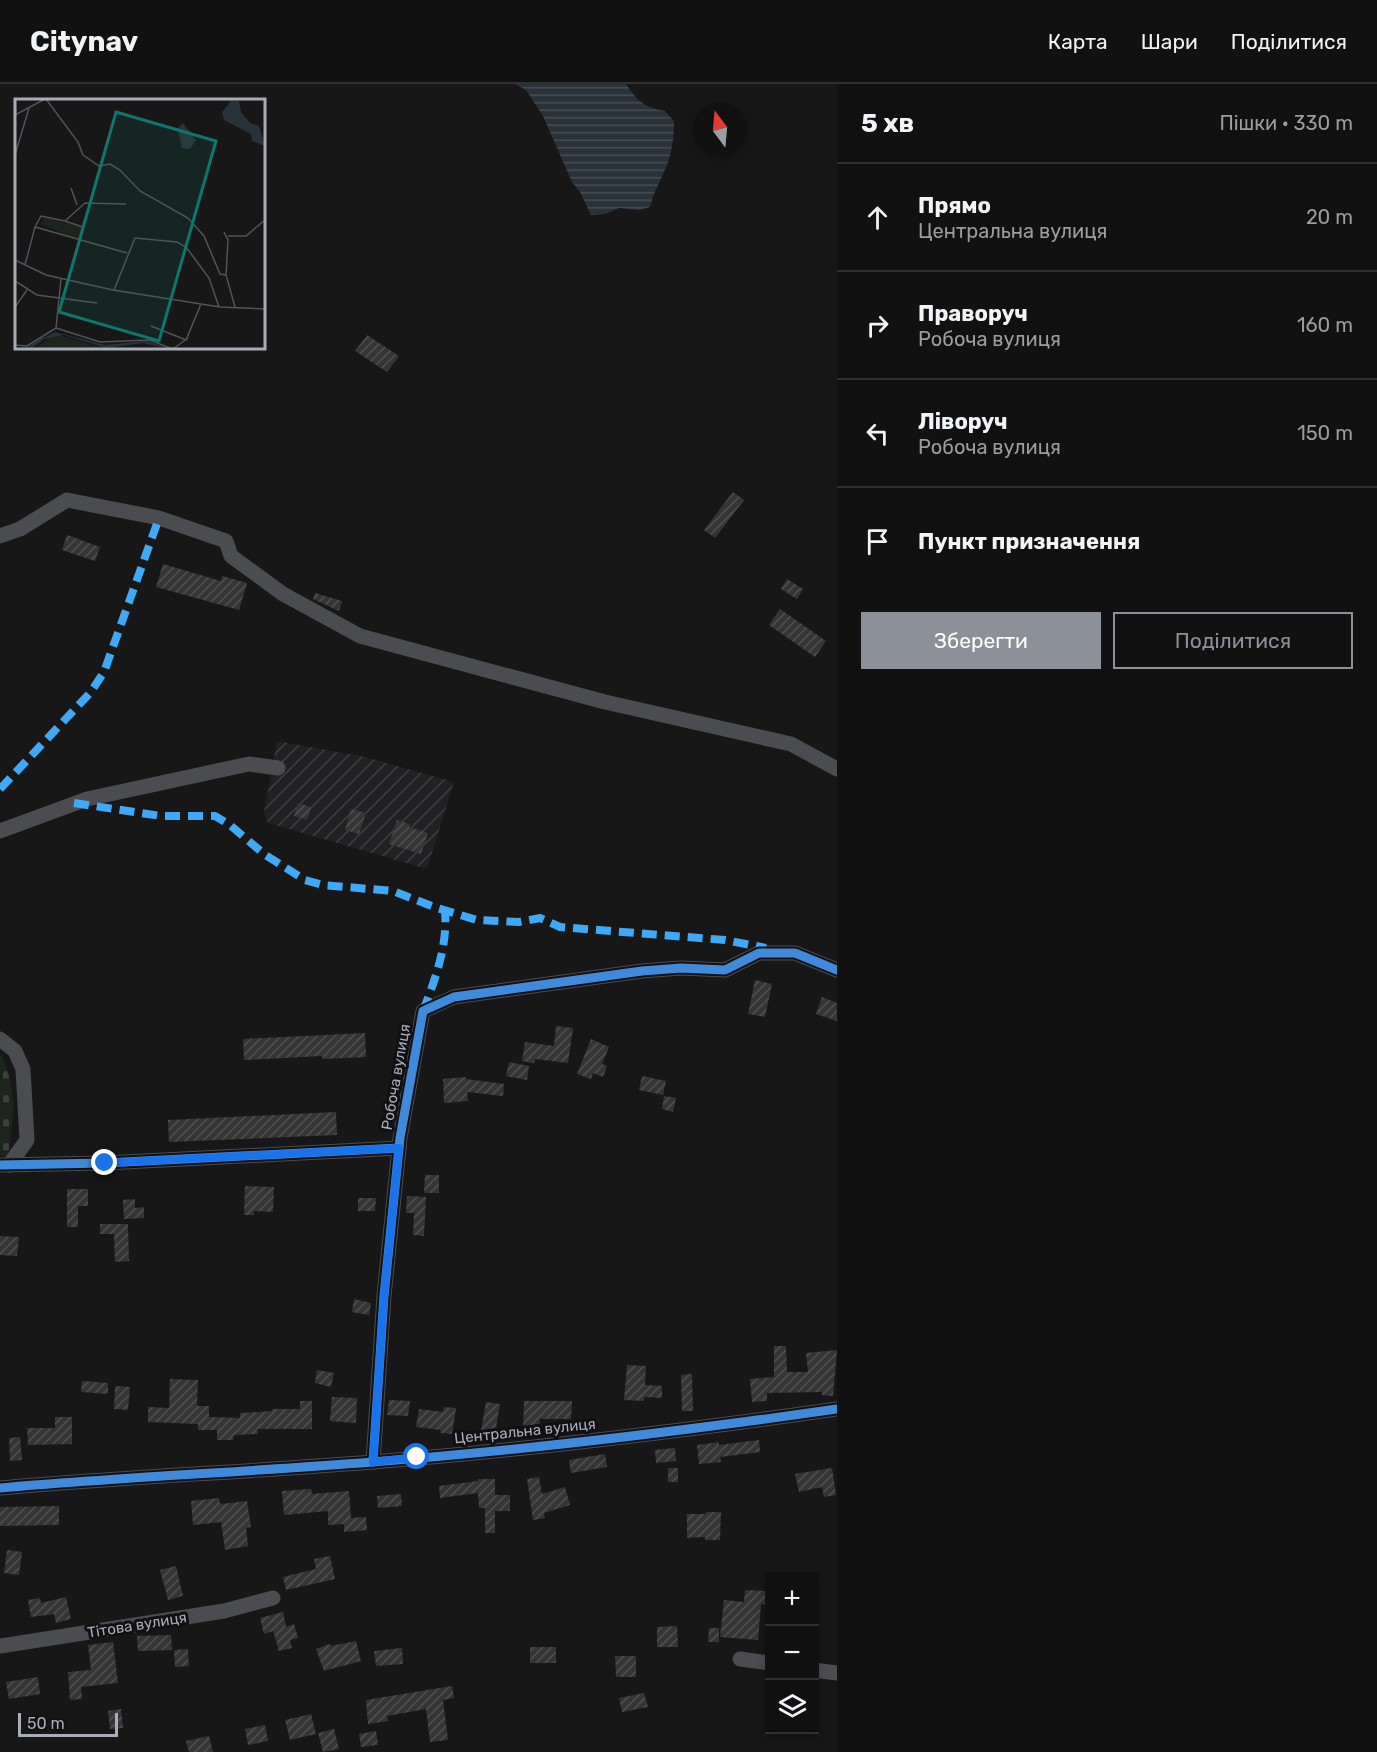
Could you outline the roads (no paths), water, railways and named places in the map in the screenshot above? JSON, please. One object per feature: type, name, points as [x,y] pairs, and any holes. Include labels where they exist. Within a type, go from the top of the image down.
[{"type":"street","points":[[0,536],[20,529],[67,500],[159,518],[226,541],[231,556],[283,594],[360,636],[605,702],[791,744],[837,769]]},
{"type":"street","points":[[0,831],[98,796],[249,764],[278,768]]},
{"type":"street","name":"Робоча вулиця","points":[[373,1462],[384,1296],[399,1148],[423,1011],[454,997],[642,971],[681,968],[725,970],[759,953],[795,953],[837,970]]},
{"type":"street","points":[[0,1039],[15,1052],[23,1069],[27,1140],[4,1165]]},
{"type":"street","name":"Робоча вулиця","points":[[4,1165],[105,1163],[399,1148]]},
{"type":"street","name":"Центральна вулиця","points":[[0,1488],[87,1480],[373,1462],[588,1440],[837,1409]]},
{"type":"street","name":"Тітова вулиця","points":[[0,1646],[224,1611],[273,1598]]},
{"type":"street","points":[[740,1659],[765,1662]]},
{"type":"street","points":[[819,1671],[837,1673]]}]
